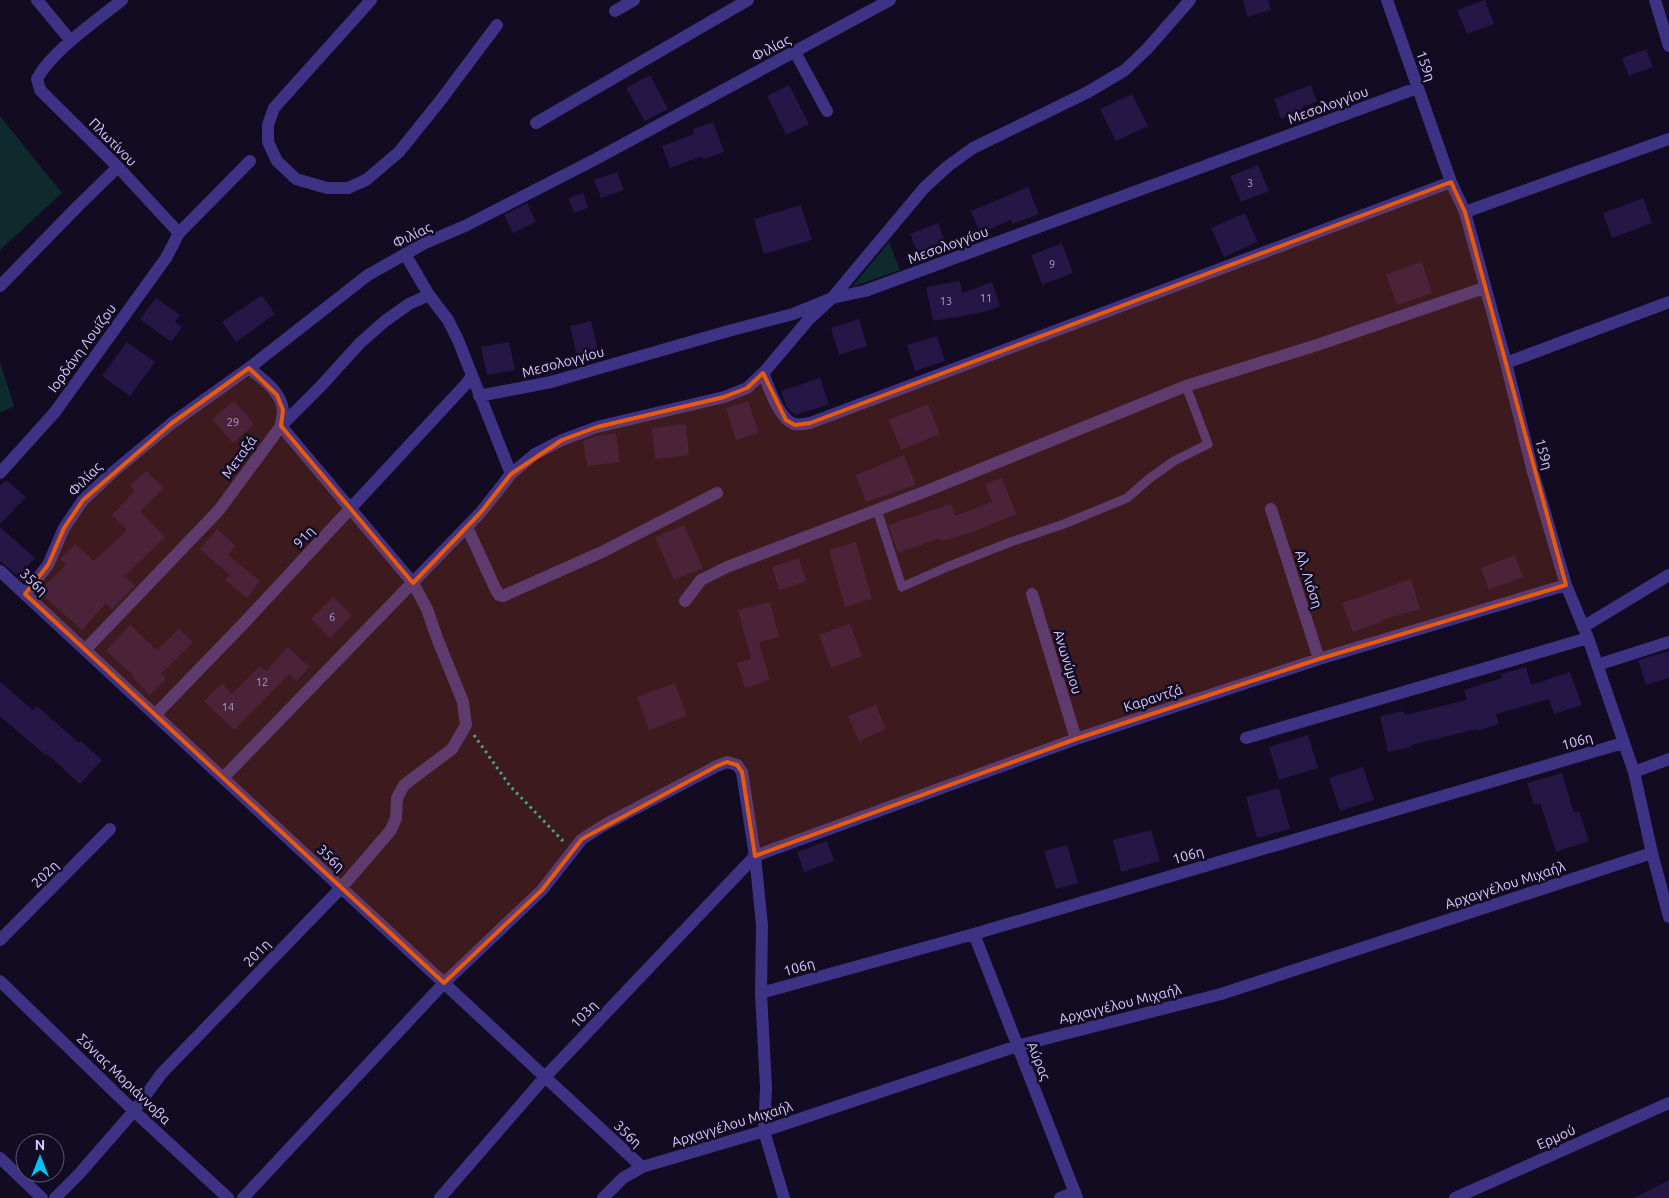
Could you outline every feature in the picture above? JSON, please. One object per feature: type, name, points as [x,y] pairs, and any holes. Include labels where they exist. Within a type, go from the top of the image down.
[{"type":"street","points":[[37,0],[70,41],[122,0]]},
{"type":"street","points":[[371,0],[274,108],[268,125],[268,142],[277,161],[296,179],[327,188],[348,188],[366,180],[399,152],[497,26]]},
{"type":"street","points":[[615,11],[632,0]]},
{"type":"street","points":[[536,123],[748,0]]},
{"type":"street","name":"Φιλίας","points":[[25,594],[48,564],[64,528],[83,500],[113,472],[172,423],[249,368],[368,275],[425,243],[464,226],[594,160],[890,0]]},
{"type":"street","points":[[223,778],[468,527],[492,500],[510,474],[535,454],[562,440],[597,427],[724,397],[747,388],[763,373],[809,319],[832,298],[924,188],[948,166],[973,148],[1088,92],[1126,70],[1148,49],[1190,0]]},
{"type":"street","name":"159η","points":[[1387,0],[1451,182],[1465,212],[1533,472],[1566,585],[1586,632],[1634,772],[1669,917]]},
{"type":"street","points":[[1655,0],[1669,46]]},
{"type":"street","name":"Πλωτίνου","points":[[70,41],[42,69],[36,79],[40,90],[118,167],[179,234]]},
{"type":"street","points":[[795,52],[827,111]]},
{"type":"street","name":"Μεσολογγίου","points":[[479,396],[551,382],[793,314],[832,298],[865,291],[1417,88]]},
{"type":"street","points":[[1465,212],[1669,139]]},
{"type":"street","name":"Ιορδάνη Λουίζου","points":[[0,473],[55,412],[166,258],[179,234],[250,162]]},
{"type":"street","points":[[0,286],[118,167]]},
{"type":"street","points":[[763,373],[786,420],[795,425],[810,423],[1451,182]]},
{"type":"street","points":[[405,254],[429,295],[448,320],[458,340],[510,474]]},
{"type":"street","points":[[685,601],[701,580],[728,567],[877,510],[1186,386],[1484,288]]},
{"type":"street","name":"Μεταξά","points":[[85,650],[219,510],[280,426],[320,387],[360,343],[385,321],[410,304],[429,295]]},
{"type":"street","points":[[1506,363],[1669,302]]},
{"type":"street","points":[[249,368],[270,385],[277,395],[283,410],[280,426],[413,583],[427,609],[463,702],[466,725]]},
{"type":"street","name":"91η","points":[[155,715],[244,623],[472,376]]},
{"type":"street","points":[[468,527],[495,588],[499,595],[503,596],[602,552],[717,493]]},
{"type":"street","name":"Αλ. Λιόση","points":[[1271,509],[1319,659]]},
{"type":"street","name":"356η","points":[[0,571],[642,1167]]},
{"type":"street","points":[[1246,738],[1586,632],[1669,575]]},
{"type":"street","name":"Καραντζά","points":[[755,856],[1076,739],[1319,659],[1566,585]]},
{"type":"street","name":"Ανωνύμου","points":[[1032,594],[1076,739]]},
{"type":"street","points":[[1597,665],[1669,642]]},
{"type":"street","name":"201η","points":[[55,1198],[79,1174],[134,1111],[162,1073],[341,888],[391,830],[396,818],[397,798],[404,784],[452,749],[466,725]]},
{"type":"street","name":"106η","points":[[761,993],[974,934],[1623,743]]},
{"type":"street","points":[[1634,772],[1669,759]]},
{"type":"street","points":[[243,1198],[444,983],[542,890],[582,839],[606,824],[727,762],[737,765],[742,772],[755,856],[762,925],[761,993],[766,1088],[764,1131],[784,1198]]},
{"type":"street","name":"202η","points":[[0,940],[110,829]]},
{"type":"street","name":"Αρχαγγέλου Μιχαήλ","points":[[603,1198],[623,1178],[642,1167],[764,1131],[1017,1046],[1221,994],[1652,852]]},
{"type":"street","name":"103η","points":[[440,1198],[545,1077],[755,856]]},
{"type":"street","name":"Αύρας","points":[[974,934],[1076,1195]]},
{"type":"street","name":"Σόνιας Μοριάννοβα","points":[[0,981],[134,1111],[228,1198]]},
{"type":"street","name":"Ερμού","points":[[1455,1198],[1481,1193],[1669,1103]]},
{"type":"street","points":[[0,1158],[42,1198]]},
{"type":"street","points":[[1060,1198],[1076,1195]]},
{"type":"lane","points":[[877,510],[902,587],[1008,543],[1064,524],[1127,498],[1174,461],[1208,444],[1186,386]]},
{"type":"path","points":[[466,725],[510,786],[572,850]]},
{"type":"highlighted area","points":[[1451,182],[1465,212],[1566,585],[1319,659],[1076,739],[755,856],[742,772],[737,765],[727,762],[582,839],[542,890],[444,983],[25,594],[48,565],[64,528],[83,500],[172,423],[249,368],[277,395],[283,410],[281,426],[413,583],[481,512],[511,474],[562,440],[597,427],[724,397],[747,388],[763,373],[786,420],[795,425],[810,423]]},
{"type":"green space","points":[[0,116],[62,193],[0,250]]},
{"type":"green space","points":[[889,242],[900,270],[852,287]]},
{"type":"green space","points":[[0,362],[14,406],[0,413]]},
{"type":"building","points":[[1243,0],[1268,0],[1271,10],[1247,17]]},
{"type":"building","points":[[1485,0],[1494,24],[1467,34],[1457,10]]},
{"type":"building","points":[[1646,49],[1653,67],[1629,76],[1622,58]]},
{"type":"building","points":[[650,75],[668,109],[645,121],[626,88]]},
{"type":"building","points":[[789,85],[809,124],[786,135],[767,96]]},
{"type":"building","points":[[1311,85],[1317,102],[1302,107],[1304,111],[1281,119],[1274,99]]},
{"type":"building","points":[[1132,94],[1148,126],[1116,141],[1100,109]]},
{"type":"building","points":[[713,122],[724,152],[704,159],[702,156],[670,168],[662,146],[694,134],[693,129]]},
{"type":"building","points":[[1258,165],[1269,191],[1241,202],[1230,176]]},
{"type":"building","points":[[617,172],[624,190],[601,198],[594,180]]},
{"type":"building","points":[[1028,187],[1039,214],[1012,224],[1011,220],[980,233],[971,211]]},
{"type":"building","points":[[583,193],[588,208],[574,213],[568,198]]},
{"type":"building","points":[[1643,198],[1652,223],[1612,238],[1603,213]]},
{"type":"building","points":[[527,203],[536,222],[513,233],[504,215]]},
{"type":"building","points":[[801,205],[812,240],[764,254],[754,219]]},
{"type":"building","points":[[1245,213],[1258,242],[1224,257],[1211,228]]},
{"type":"building","points":[[938,223],[948,250],[921,261],[910,234]]},
{"type":"building","points":[[1062,243],[1073,273],[1042,285],[1031,255]]},
{"type":"building","points":[[1422,262],[1432,293],[1397,305],[1386,274]]},
{"type":"building","points":[[960,281],[962,293],[992,282],[1000,306],[984,312],[933,321],[926,287]]},
{"type":"building","points":[[262,295],[275,314],[236,342],[222,322]]},
{"type":"building","points":[[156,298],[180,315],[175,322],[182,327],[171,342],[140,319]]},
{"type":"building","points":[[859,319],[867,346],[839,355],[831,328]]},
{"type":"building","points":[[591,321],[598,350],[577,356],[570,326]]},
{"type":"building","points":[[937,336],[945,361],[915,371],[907,345]]},
{"type":"building","points":[[127,342],[155,362],[130,396],[102,376]]},
{"type":"building","points":[[509,342],[515,370],[487,375],[481,347]]},
{"type":"building","points":[[820,378],[829,404],[795,415],[786,406],[781,391]]},
{"type":"building","points":[[234,401],[254,424],[233,443],[212,419]]},
{"type":"building","points":[[748,401],[759,433],[736,440],[726,408]]},
{"type":"building","points":[[928,404],[940,434],[901,450],[889,420]]},
{"type":"building","points":[[686,424],[689,455],[655,459],[652,428]]},
{"type":"building","points":[[616,433],[620,462],[587,466],[583,441],[596,436]]},
{"type":"building","points":[[904,455],[916,485],[866,502],[856,475]]},
{"type":"building","points":[[146,471],[164,488],[140,511],[165,537],[125,576],[135,586],[112,609],[106,603],[82,630],[39,592],[66,564],[60,559],[75,544],[94,561],[127,530],[112,515],[135,491],[130,486]]},
{"type":"building","points":[[1002,478],[1016,514],[973,532],[941,541],[940,538],[898,553],[888,525],[951,504],[955,516],[992,502],[985,484]]},
{"type":"building","points":[[6,480],[26,497],[0,524],[0,486]]},
{"type":"building","points":[[684,525],[703,568],[674,580],[655,537]]},
{"type":"building","points":[[0,527],[35,558],[18,576],[0,561]]},
{"type":"building","points":[[217,529],[236,546],[228,555],[260,581],[247,598],[225,580],[230,575],[200,549]]},
{"type":"building","points":[[856,542],[872,599],[845,607],[829,550]]},
{"type":"building","points":[[1515,555],[1523,577],[1489,590],[1481,568]]},
{"type":"building","points":[[799,558],[806,581],[779,590],[772,567]]},
{"type":"building","points":[[1411,579],[1420,609],[1381,620],[1381,622],[1353,632],[1342,603]]},
{"type":"building","points":[[333,597],[352,615],[330,638],[311,619]]},
{"type":"building","points":[[770,602],[779,637],[759,642],[770,680],[745,688],[737,663],[751,659],[738,610]]},
{"type":"building","points":[[850,624],[862,656],[831,668],[819,635]]},
{"type":"building","points":[[130,625],[157,650],[179,629],[193,642],[161,674],[166,679],[150,695],[132,677],[134,676],[106,651]]},
{"type":"building","points":[[288,647],[309,667],[297,681],[289,674],[234,730],[204,701],[222,683],[232,694],[260,666],[266,671]]},
{"type":"building","points":[[1669,651],[1669,678],[1646,685],[1638,660]]},
{"type":"building","points":[[1526,667],[1531,685],[1570,672],[1582,705],[1554,714],[1549,699],[1496,714],[1499,724],[1388,752],[1380,716],[1404,711],[1405,715],[1467,700],[1464,690],[1502,678],[1501,674]]},
{"type":"building","points":[[0,682],[33,710],[37,706],[79,743],[81,741],[102,760],[80,784],[0,716]]},
{"type":"building","points":[[675,683],[687,716],[649,730],[637,697]]},
{"type":"building","points":[[876,705],[886,729],[859,741],[848,716]]},
{"type":"building","points":[[1308,735],[1318,768],[1279,780],[1269,747]]},
{"type":"building","points":[[1363,767],[1374,800],[1340,811],[1329,778]]},
{"type":"building","points":[[1562,773],[1574,813],[1579,811],[1589,841],[1556,852],[1540,803],[1534,805],[1527,783]]},
{"type":"building","points":[[1279,788],[1290,829],[1257,838],[1246,797]]},
{"type":"building","points":[[1151,830],[1160,861],[1121,872],[1113,840]]},
{"type":"building","points":[[827,841],[834,861],[804,872],[797,852]]},
{"type":"building","points":[[1067,845],[1078,883],[1056,889],[1044,851]]},
{"type":"building","points":[[1669,1180],[1669,1198],[1634,1198]]}]
